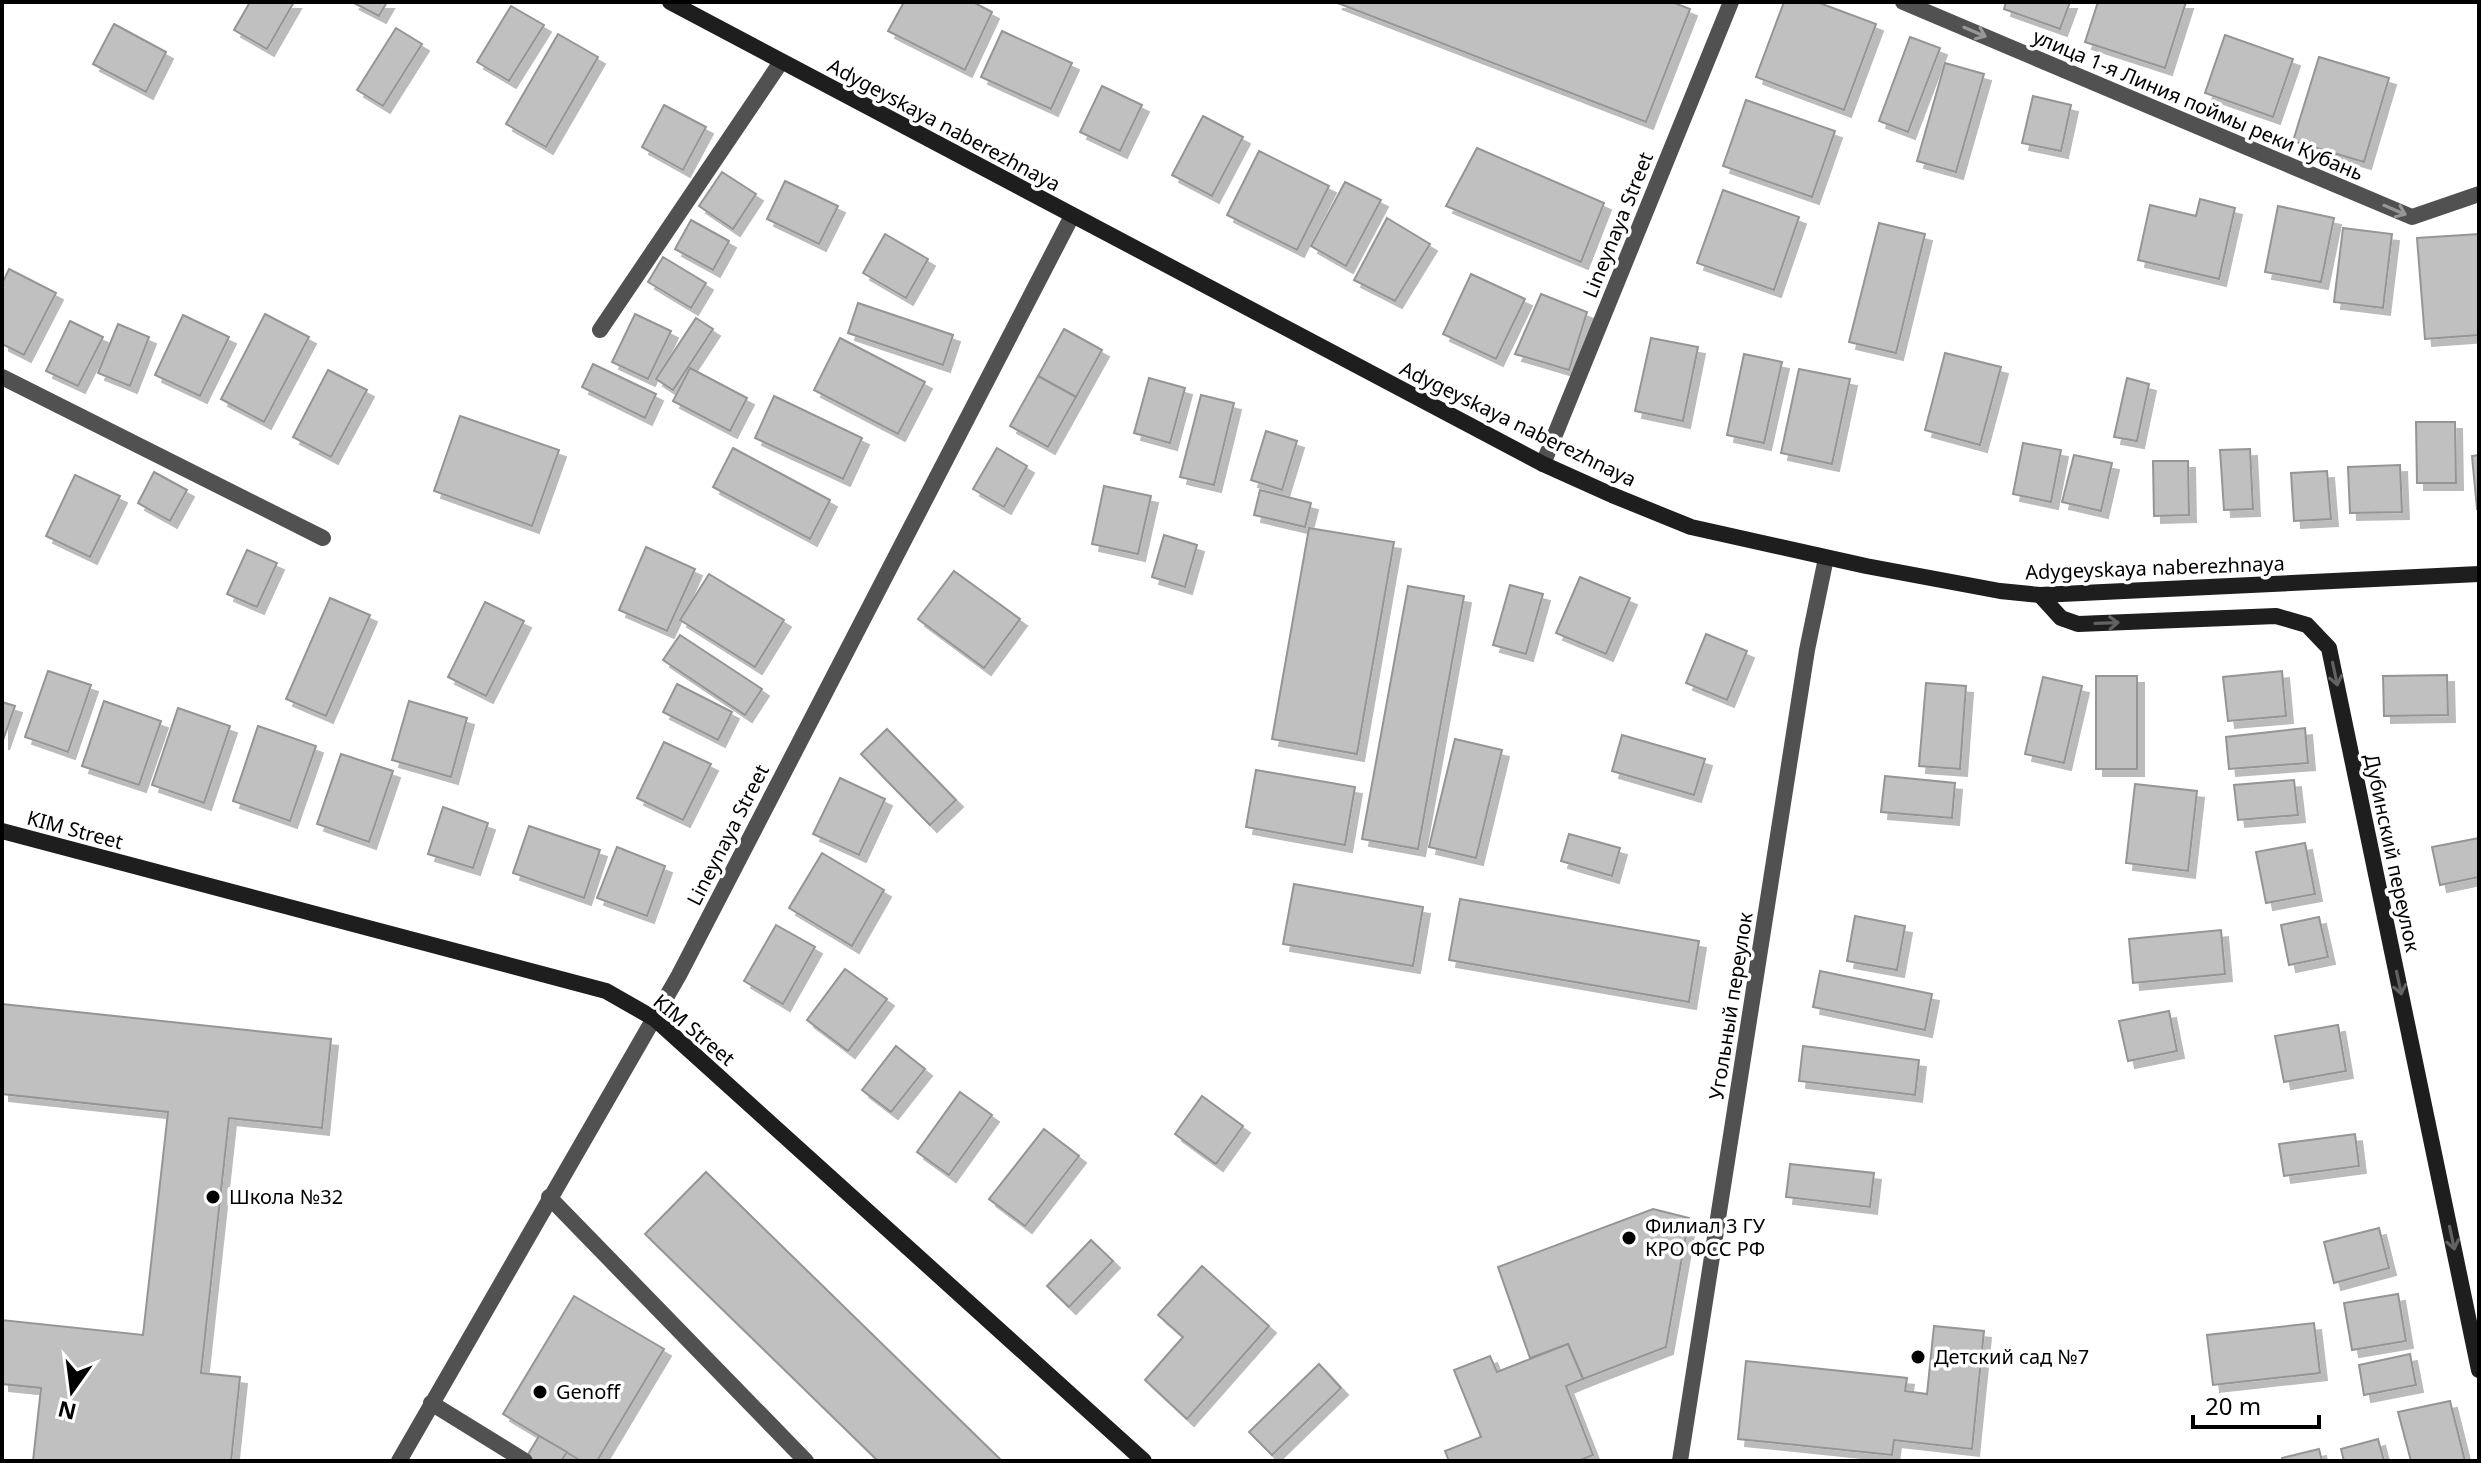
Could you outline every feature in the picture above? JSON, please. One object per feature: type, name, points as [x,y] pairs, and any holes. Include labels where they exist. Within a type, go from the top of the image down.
[{"type":"street","name":"Adygeyskaya naberezhnaya","points":[[670,2],[1543,464],[1691,527],[1826,558],[2000,591],[2040,595],[2479,574]]},
{"type":"street","name":"Lineynaya Street","points":[[1543,464],[1731,2]]},
{"type":"street","name":"улица 1-я Линия поймы реки Кубань","points":[[1903,2],[2412,217],[2479,194]]},
{"type":"street","points":[[600,330],[781,62]]},
{"type":"street","name":"Lineynaya Street","points":[[399,1461],[549,1197],[655,1019],[1072,216]]},
{"type":"street","points":[[2,377],[323,538]]},
{"type":"street","name":"Угольный переулок","points":[[1680,1461],[1805,666],[1826,558]]},
{"type":"street","name":"Дубинский переулок","points":[[2040,595],[2061,618],[2078,624],[2276,616],[2307,625],[2329,648],[2479,1370]]},
{"type":"street","name":"KIM Street","points":[[2,831],[606,991],[655,1019],[1144,1461]]},
{"type":"street","points":[[549,1197],[806,1461]]},
{"type":"street","points":[[431,1403],[525,1461]]},
{"type":"building","points":[[250,2],[294,2],[267,49],[234,30]]},
{"type":"building","points":[[352,2],[387,2],[379,16]]},
{"type":"building","points":[[904,2],[973,2],[992,12],[965,70],[888,31]]},
{"type":"building","points":[[1335,2],[1672,2],[1690,9],[1646,122]]},
{"type":"building","points":[[1784,2],[1817,2],[1876,24],[1844,110],[1756,77]]},
{"type":"building","points":[[2006,2],[2070,2],[2060,29],[2004,9]]},
{"type":"building","points":[[2098,2],[2186,2],[2165,68],[2085,42]]},
{"type":"building","points":[[511,6],[544,25],[509,81],[477,62]]},
{"type":"building","points":[[114,24],[166,52],[146,92],[93,64]]},
{"type":"building","points":[[396,28],[422,44],[383,106],[357,90]]},
{"type":"building","points":[[1002,31],[1072,63],[1051,109],[981,77]]},
{"type":"building","points":[[558,34],[598,57],[546,147],[506,124]]},
{"type":"building","points":[[2225,35],[2293,59],[2273,117],[2205,93]]},
{"type":"building","points":[[1910,37],[1940,48],[1908,132],[1879,121]]},
{"type":"building","points":[[2319,57],[2389,78],[2364,162],[2293,141]]},
{"type":"building","points":[[1945,63],[1984,74],[1956,172],[1917,161]]},
{"type":"building","points":[[1102,86],[1142,105],[1120,151],[1080,132]]},
{"type":"building","points":[[2033,96],[2071,105],[2061,151],[2022,143]]},
{"type":"building","points":[[1746,100],[1835,131],[1812,197],[1723,166]]},
{"type":"building","points":[[664,105],[706,127],[683,170],[642,147]]},
{"type":"building","points":[[1203,116],[1243,137],[1212,196],[1172,175]]},
{"type":"building","points":[[1477,148],[1604,203],[1581,262],[1446,206]]},
{"type":"building","points":[[1259,151],[1329,186],[1297,250],[1227,215]]},
{"type":"building","points":[[722,172],[756,194],[733,229],[699,206]]},
{"type":"building","points":[[785,181],[838,206],[819,244],[767,219]]},
{"type":"building","points":[[1345,182],[1381,200],[1346,266],[1311,246]]},
{"type":"building","points":[[1723,190],[1799,217],[1774,290],[1697,263]]},
{"type":"building","points":[[2200,199],[2235,208],[2219,279],[2138,260],[2150,205],[2196,216]]},
{"type":"building","points":[[2278,206],[2334,218],[2321,282],[2265,272]]},
{"type":"building","points":[[1387,218],[1430,244],[1395,301],[1354,280]]},
{"type":"building","points":[[691,220],[729,241],[713,270],[675,249]]},
{"type":"building","points":[[1879,223],[1925,234],[1896,353],[1849,342]]},
{"type":"building","points":[[2343,228],[2392,234],[2383,308],[2334,302]]},
{"type":"building","points":[[885,234],[928,259],[906,298],[863,273]]},
{"type":"building","points":[[2479,234],[2479,335],[2425,339],[2417,238]]},
{"type":"building","points":[[663,257],[706,283],[691,308],[648,282]]},
{"type":"building","points":[[9,269],[56,293],[24,355],[2,344],[2,284]]},
{"type":"building","points":[[1471,274],[1525,299],[1496,359],[1443,334]]},
{"type":"building","points":[[1541,294],[1587,312],[1569,370],[1515,354]]},
{"type":"building","points":[[858,303],[953,335],[943,365],[848,333]]},
{"type":"building","points":[[265,314],[309,337],[264,422],[221,399]]},
{"type":"building","points":[[635,314],[671,331],[648,379],[612,362]]},
{"type":"building","points":[[183,315],[229,337],[200,396],[155,375]]},
{"type":"building","points":[[696,318],[713,329],[673,390],[656,379]]},
{"type":"building","points":[[70,321],[103,337],[78,386],[46,371]]},
{"type":"building","points":[[118,324],[149,337],[130,386],[98,373]]},
{"type":"building","points":[[1064,329],[1102,350],[1076,397],[1038,376]]},
{"type":"building","points":[[840,338],[925,382],[898,434],[814,390]]},
{"type":"building","points":[[1651,338],[1698,347],[1683,421],[1635,411]]},
{"type":"building","points":[[1945,353],[2001,367],[1980,445],[1925,430]]},
{"type":"building","points":[[1744,354],[1782,362],[1764,443],[1727,435]]},
{"type":"building","points":[[593,364],[656,394],[645,418],[582,387]]},
{"type":"building","points":[[690,368],[747,398],[730,431],[673,401]]},
{"type":"building","points":[[1799,369],[1850,379],[1832,464],[1781,453]]},
{"type":"building","points":[[328,370],[367,390],[331,457],[293,437]]},
{"type":"building","points":[[1038,376],[1076,397],[1048,447],[1010,426]]},
{"type":"building","points":[[1149,378],[1185,388],[1170,443],[1134,433]]},
{"type":"building","points":[[2127,378],[2149,384],[2137,441],[2114,437]]},
{"type":"building","points":[[1201,395],[1234,403],[1214,485],[1180,477]]},
{"type":"building","points":[[774,396],[862,438],[843,479],[755,438]]},
{"type":"building","points":[[460,416],[559,450],[532,526],[434,491]]},
{"type":"building","points":[[2416,422],[2455,422],[2456,483],[2417,483]]},
{"type":"building","points":[[1266,431],[1297,441],[1282,490],[1251,480]]},
{"type":"building","points":[[2023,443],[2061,450],[2051,502],[2013,494]]},
{"type":"building","points":[[733,448],[830,500],[810,539],[713,487]]},
{"type":"building","points":[[997,448],[1027,466],[1004,507],[973,489]]},
{"type":"building","points":[[2250,449],[2253,509],[2224,510],[2220,450]]},
{"type":"building","points":[[2074,455],[2112,463],[2101,511],[2062,502]]},
{"type":"building","points":[[2479,455],[2479,509],[2477,509],[2472,456]]},
{"type":"building","points":[[2153,461],[2188,461],[2189,515],[2154,516]]},
{"type":"building","points":[[2400,465],[2402,512],[2350,513],[2348,467]]},
{"type":"building","points":[[2327,471],[2331,519],[2294,521],[2291,473]]},
{"type":"building","points":[[154,472],[187,490],[170,521],[138,503]]},
{"type":"building","points":[[75,475],[120,496],[90,557],[46,536]]},
{"type":"building","points":[[1104,486],[1151,496],[1138,554],[1092,544]]},
{"type":"building","points":[[1260,490],[1311,503],[1305,527],[1254,515]]},
{"type":"building","points":[[1309,528],[1394,542],[1357,754],[1272,739]]},
{"type":"building","points":[[1164,535],[1197,545],[1185,587],[1152,577]]},
{"type":"building","points":[[646,547],[695,569],[667,631],[619,610]]},
{"type":"building","points":[[247,550],[277,563],[257,607],[227,594]]},
{"type":"building","points":[[954,571],[1020,619],[984,668],[918,619]]},
{"type":"building","points":[[709,574],[784,620],[755,667],[680,620]]},
{"type":"building","points":[[1580,577],[1630,598],[1606,654],[1556,633]]},
{"type":"building","points":[[1510,585],[1543,594],[1526,654],[1493,645]]},
{"type":"building","points":[[1408,586],[1464,596],[1418,849],[1362,839]]},
{"type":"building","points":[[330,598],[370,615],[326,716],[286,699]]},
{"type":"building","points":[[485,602],[524,621],[486,696],[448,677]]},
{"type":"building","points":[[1706,634],[1747,651],[1727,700],[1686,683]]},
{"type":"building","points":[[680,635],[762,689],[745,715],[663,660]]},
{"type":"building","points":[[48,671],[91,685],[68,752],[25,737]]},
{"type":"building","points":[[2282,671],[2286,716],[2228,721],[2223,677]]},
{"type":"building","points":[[2447,675],[2448,715],[2384,716],[2383,676]]},
{"type":"building","points":[[2096,676],[2137,676],[2137,769],[2096,769]]},
{"type":"building","points":[[2043,677],[2082,686],[2064,763],[2025,754]]},
{"type":"building","points":[[1926,683],[1966,686],[1960,769],[1919,766]]},
{"type":"building","points":[[677,684],[732,712],[718,740],[663,712]]},
{"type":"building","points":[[104,701],[161,721],[139,785],[82,766]]},
{"type":"building","points":[[409,701],[467,718],[451,777],[392,760]]},
{"type":"building","points":[[2,702],[15,706],[2,743]]},
{"type":"building","points":[[178,708],[230,726],[204,803],[152,785]]},
{"type":"building","points":[[258,726],[316,746],[290,821],[233,801]]},
{"type":"building","points":[[2305,728],[2308,763],[2229,769],[2226,737]]},
{"type":"building","points":[[887,729],[956,800],[930,825],[861,754]]},
{"type":"building","points":[[1622,735],[1705,759],[1694,795],[1612,771]]},
{"type":"building","points":[[1455,739],[1502,750],[1476,858],[1429,847]]},
{"type":"building","points":[[664,742],[711,764],[683,820],[637,798]]},
{"type":"building","points":[[341,754],[393,771],[369,842],[317,824]]},
{"type":"building","points":[[1256,770],[1355,787],[1345,845],[1246,827]]},
{"type":"building","points":[[1885,776],[1955,783],[1952,818],[1881,812]]},
{"type":"building","points":[[840,778],[885,799],[859,855],[813,834]]},
{"type":"building","points":[[2294,780],[2298,815],[2238,820],[2234,785]]},
{"type":"building","points":[[2135,784],[2197,791],[2188,871],[2126,863]]},
{"type":"building","points":[[443,807],[488,823],[473,868],[428,854]]},
{"type":"building","points":[[529,826],[600,850],[584,898],[513,873]]},
{"type":"building","points":[[1569,834],[1620,848],[1612,876],[1561,861]]},
{"type":"building","points":[[2479,838],[2479,877],[2440,885],[2432,847]]},
{"type":"building","points":[[2305,843],[2315,894],[2266,903],[2256,852]]},
{"type":"building","points":[[617,847],[665,866],[647,916],[597,898]]},
{"type":"building","points":[[822,853],[884,890],[852,946],[789,908]]},
{"type":"building","points":[[1294,884],[1423,907],[1413,966],[1283,944]]},
{"type":"building","points":[[1460,899],[1699,941],[1689,1002],[1449,960]]},
{"type":"building","points":[[1855,916],[1905,926],[1897,970],[1847,961]]},
{"type":"building","points":[[2319,917],[2328,957],[2289,965],[2281,925]]},
{"type":"building","points":[[776,925],[815,947],[783,1004],[744,981]]},
{"type":"building","points":[[2221,930],[2225,974],[2133,983],[2129,939]]},
{"type":"building","points":[[845,969],[887,999],[848,1051],[807,1020]]},
{"type":"building","points":[[1820,971],[1932,994],[1925,1030],[1813,1007]]},
{"type":"building","points":[[2,1004],[331,1039],[322,1128],[229,1118],[201,1373],[240,1377],[231,1461],[33,1461],[41,1388],[2,1384],[2,1320],[143,1335],[168,1112],[2,1094]]},
{"type":"building","points":[[2169,1011],[2177,1051],[2128,1061],[2119,1021]]},
{"type":"building","points":[[2338,1025],[2346,1071],[2284,1082],[2275,1036]]},
{"type":"building","points":[[896,1046],[925,1069],[891,1112],[862,1090]]},
{"type":"building","points":[[1803,1046],[1919,1060],[1915,1095],[1799,1081]]},
{"type":"building","points":[[960,1092],[992,1115],[949,1175],[917,1152]]},
{"type":"building","points":[[1202,1096],[1243,1126],[1216,1164],[1175,1134]]},
{"type":"building","points":[[1044,1129],[1079,1156],[1025,1226],[989,1199]]},
{"type":"building","points":[[2355,1134],[2359,1166],[2284,1176],[2279,1144]]},
{"type":"building","points":[[1790,1164],[1874,1173],[1870,1207],[1786,1197]]},
{"type":"building","points":[[706,1172],[1002,1461],[878,1461],[645,1234]]},
{"type":"building","points":[[1653,1209],[1689,1218],[1666,1347],[1583,1379],[1568,1344],[1530,1358],[1498,1267]]},
{"type":"building","points":[[2379,1228],[2389,1268],[2334,1283],[2324,1242]]},
{"type":"building","points":[[1091,1240],[1113,1261],[1069,1307],[1047,1286]]},
{"type":"building","points":[[1202,1266],[1269,1326],[1187,1419],[1145,1380],[1183,1337],[1158,1315]]},
{"type":"building","points":[[2398,1294],[2406,1341],[2352,1350],[2344,1303]]},
{"type":"building","points":[[574,1296],[664,1349],[597,1461],[581,1461],[503,1414]]},
{"type":"building","points":[[2314,1323],[2320,1373],[2213,1385],[2207,1335]]},
{"type":"building","points":[[1934,1326],[1984,1331],[1972,1449],[1894,1440],[1892,1455],[1738,1439],[1746,1361],[1907,1378],[1905,1391],[1927,1394]]},
{"type":"building","points":[[1568,1344],[1583,1379],[1566,1386],[1593,1455],[1578,1461],[1449,1461],[1445,1451],[1481,1437],[1454,1370],[1490,1356],[1497,1372]]},
{"type":"building","points":[[2410,1354],[2416,1385],[2364,1395],[2359,1365]]},
{"type":"building","points":[[1319,1364],[1341,1388],[1272,1455],[1249,1432]]},
{"type":"building","points":[[2450,1401],[2465,1461],[2411,1461],[2398,1412]]},
{"type":"building","points":[[539,1436],[567,1452],[561,1461],[524,1461]]},
{"type":"building","points":[[2378,1439],[2384,1461],[2344,1461],[2341,1449]]},
{"type":"building","points":[[2319,1449],[2322,1461],[2283,1461],[2282,1458]]},
{"type":"place","name":"Школа №32","points":[[213,1197]]},
{"type":"place","name":"Филиал 3 ГУ КРО ФСС РФ","points":[[1629,1238]]},
{"type":"place","name":"Детский сад №7","points":[[1918,1357]]},
{"type":"place","name":"Genoff","points":[[540,1392]]}]
